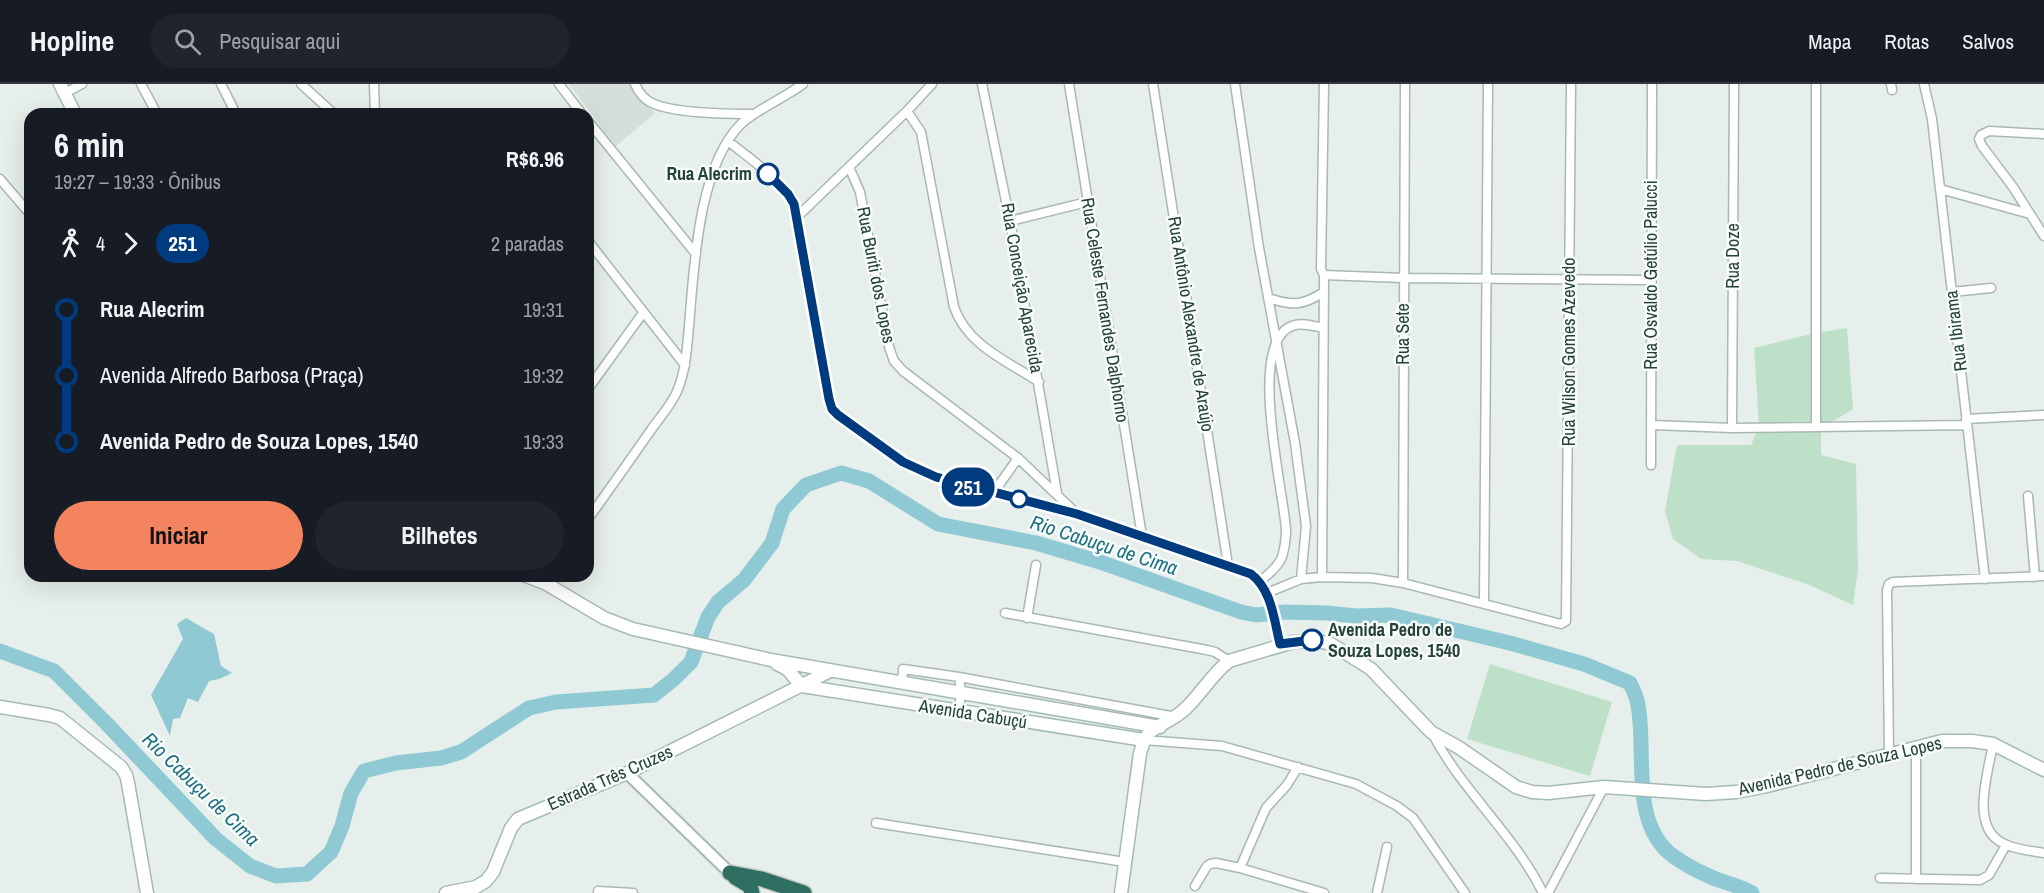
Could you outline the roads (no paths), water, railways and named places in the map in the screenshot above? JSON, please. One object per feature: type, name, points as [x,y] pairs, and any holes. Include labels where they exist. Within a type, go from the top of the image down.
[{"type":"highway","points":[[730,873],[750,886],[752,893]]},
{"type":"highway","points":[[730,873],[762,879],[804,893]]},
{"type":"main road","points":[[62,88],[72,108]]},
{"type":"main road","points":[[552,582],[618,625],[682,641],[830,671]]},
{"type":"main road","name":"Avenida Pedro de Souza Lopes","points":[[1229,661],[1280,644],[1304,640],[1318,641],[1343,650],[1371,669],[1431,732],[1524,790],[1548,793],[1604,787],[1706,794],[1736,792],[1942,741],[1993,744],[2044,770]]},
{"type":"main road","points":[[771,660],[787,669],[802,686]]},
{"type":"main road","points":[[1121,893],[1140,753],[1144,740],[1150,732],[1186,709],[1229,661]]},
{"type":"main road","name":"Avenida Cabuçú","points":[[830,671],[1160,727]]},
{"type":"main road","name":"Estrada Três Cruzes","points":[[446,893],[476,887],[486,881],[493,872],[511,828],[518,819],[627,773],[802,686],[816,684],[830,671]]},
{"type":"main road","points":[[845,694],[851,681],[847,674]]},
{"type":"main road","name":"Avenida Cabuçú","points":[[816,684],[845,694],[1144,740]]},
{"type":"main road","points":[[0,707],[60,718],[120,767],[128,783],[147,893]]},
{"type":"street","points":[[62,88],[82,84]]},
{"type":"street","points":[[141,84],[154,108]]},
{"type":"street","points":[[221,84],[233,108]]},
{"type":"street","points":[[301,84],[327,108]]},
{"type":"street","points":[[374,84],[375,108]]},
{"type":"street","points":[[559,84],[577,108]]},
{"type":"street","points":[[635,84],[650,102],[662,106],[721,114],[753,114]]},
{"type":"street","points":[[594,510],[678,391],[685,365],[696,254],[711,178],[728,141],[742,123],[753,114],[790,94],[803,84]]},
{"type":"street","points":[[796,218],[932,84]]},
{"type":"street","name":"Rua Conceição Aparecida","points":[[982,84],[1010,221],[1057,493]]},
{"type":"street","name":"Rua Celeste Fernandes Dalphorno","points":[[1069,84],[1142,536]]},
{"type":"street","name":"Rua Antônio Alexandre de Araújo","points":[[1154,84],[1228,565]]},
{"type":"street","points":[[1322,577],[1323,84]]},
{"type":"street","name":"Rua Sete","points":[[1403,583],[1405,84]]},
{"type":"street","points":[[1268,597],[1301,579],[1372,578],[1403,583],[1484,604],[1488,84]]},
{"type":"street","name":"Rua Wilson Gomes Azevedo","points":[[1484,604],[1561,624],[1566,621],[1570,84]]},
{"type":"street","name":"Rua Osvaldo Getúlio Palucci","points":[[1651,465],[1652,84]]},
{"type":"street","name":"Rua Doze","points":[[1732,428],[1734,84]]},
{"type":"street","points":[[1816,84],[1816,427]]},
{"type":"street","name":"Rua Ibirama","points":[[1924,84],[1932,119],[1985,579]]},
{"type":"street","points":[[1236,86],[1259,249],[1295,443],[1306,526],[1301,579]]},
{"type":"street","points":[[907,111],[921,132],[958,319],[974,340],[1039,382]]},
{"type":"street","points":[[594,129],[696,254]]},
{"type":"street","points":[[2044,134],[1989,131],[1981,135],[1979,139],[2044,236]]},
{"type":"street","points":[[728,141],[768,174],[788,194],[794,204],[829,399],[832,409],[838,415],[903,462],[936,477],[1077,514],[1251,574],[1260,581],[1268,597],[1280,644]]},
{"type":"street","name":"Rua Buriti dos Lopes","points":[[849,167],[860,192],[889,347],[894,361],[903,371],[1018,458],[1077,514]]},
{"type":"street","points":[[0,179],[24,207]]},
{"type":"street","points":[[1940,189],[2030,214]]},
{"type":"street","points":[[1010,221],[1087,202]]},
{"type":"street","points":[[594,249],[685,365]]},
{"type":"street","points":[[1324,275],[1651,280]]},
{"type":"street","points":[[1952,292],[1991,288]]},
{"type":"street","points":[[1268,298],[1287,304],[1309,301],[1324,292]]},
{"type":"street","points":[[594,382],[644,313]]},
{"type":"street","points":[[1260,581],[1273,571],[1281,559],[1286,532],[1269,412],[1269,379],[1275,343],[1291,326],[1302,324],[1323,328]]},
{"type":"street","points":[[1651,425],[1732,428],[1816,427],[1967,422],[2044,415]]},
{"type":"street","points":[[994,492],[1018,458]]},
{"type":"street","points":[[1889,754],[1888,584],[2040,576],[2028,496]]},
{"type":"street","points":[[1027,618],[1036,565]]},
{"type":"street","points":[[1005,614],[1207,650],[1229,661]]},
{"type":"street","points":[[902,683],[903,669],[959,677],[1176,717]]},
{"type":"street","points":[[959,677],[961,692],[959,712]]},
{"type":"street","points":[[1431,732],[1451,767],[1525,861],[1543,893]]},
{"type":"street","points":[[1144,740],[1222,746],[1356,784],[1407,813],[1418,824],[1465,893]]},
{"type":"street","points":[[1993,744],[1983,812],[1989,829],[2006,845],[2044,853]]},
{"type":"street","points":[[1916,746],[1917,879]]},
{"type":"street","points":[[1240,868],[1266,808],[1292,779],[1298,767]]},
{"type":"street","points":[[627,773],[730,873]]},
{"type":"street","points":[[1548,893],[1604,787]]},
{"type":"street","points":[[876,823],[1125,862]]},
{"type":"street","points":[[1880,878],[1980,880],[1986,878],[2006,845]]},
{"type":"street","points":[[1377,893],[1387,847]]},
{"type":"street","points":[[1195,886],[1210,864],[1216,863],[1324,893]]},
{"type":"street","points":[[598,891],[633,893]]},
{"type":"water","points":[[186,618],[214,634],[221,666],[232,673],[209,681],[198,702],[188,698],[180,718],[173,719],[170,736],[151,695],[183,639],[177,624]]},
{"type":"waterway","name":"Rio Cabuçu de Cima","points":[[0,651],[54,671],[216,839],[250,866],[276,876],[307,874],[331,852],[342,826],[351,793],[364,771],[396,763],[441,758],[461,752],[529,708],[556,702],[654,695],[691,662],[708,617],[718,602],[744,580],[772,543],[783,509],[806,485],[841,473],[869,481],[938,524],[1036,543],[1100,562],[1241,612],[1256,615],[1285,612],[1356,616],[1391,615],[1510,643],[1584,664],[1630,683],[1638,705],[1645,806],[1650,825],[1659,842],[1673,856],[1690,867],[1752,893]]},
{"type":"place","name":"Rua Alecrim","points":[[768,174]]},
{"type":"place","name":"Avenida Pedro de Souza Lopes, 1540","points":[[1312,640]]}]
